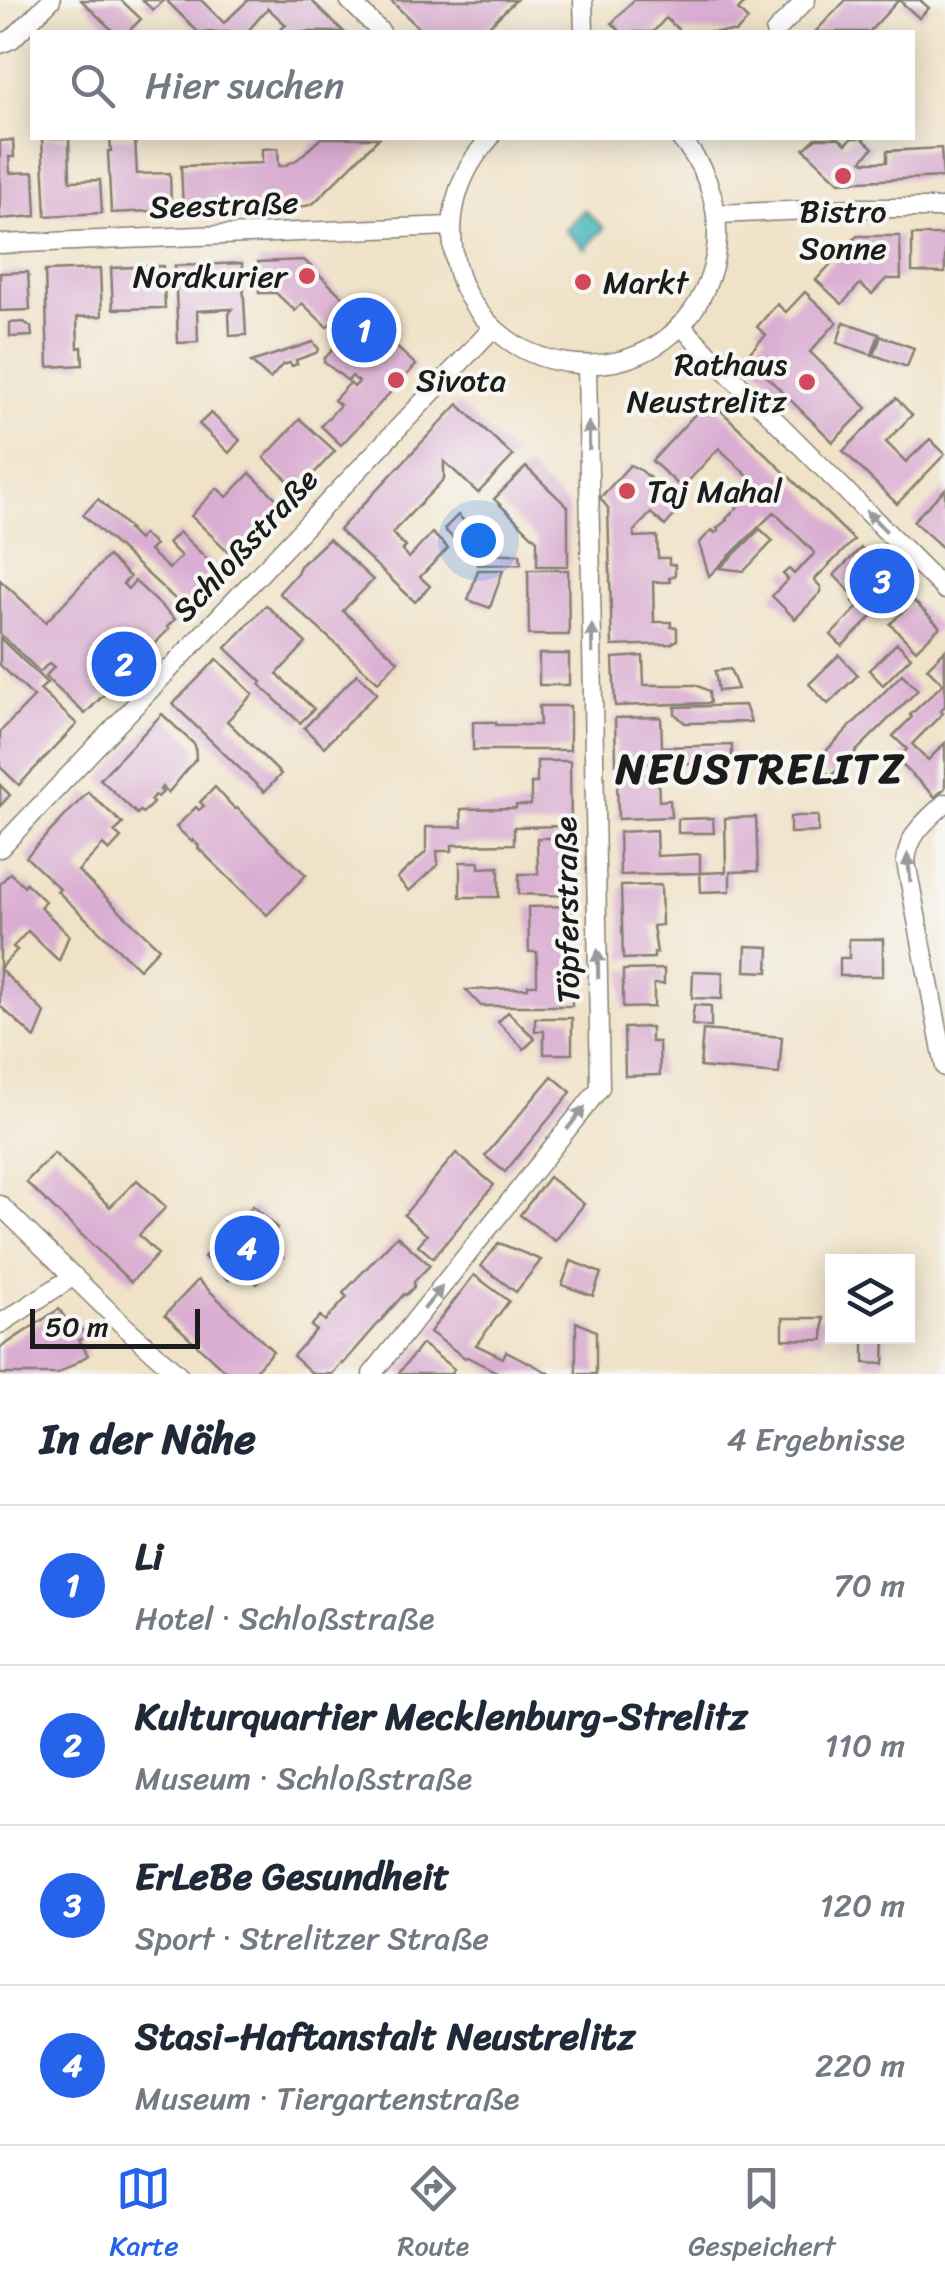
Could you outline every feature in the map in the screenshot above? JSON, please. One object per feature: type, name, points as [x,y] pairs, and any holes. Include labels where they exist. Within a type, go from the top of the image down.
[{"type":"street","points":[[0,44],[12,39],[51,0]]},
{"type":"street","points":[[348,0],[378,30]]},
{"type":"street","points":[[584,0],[584,30]]},
{"type":"street","points":[[777,30],[806,0]]},
{"type":"street","points":[[487,140],[458,188],[451,226],[452,248],[462,282],[478,311],[514,344],[537,356],[587,365],[628,358],[664,339],[680,326],[708,286],[716,262],[718,214],[704,170],[682,140]]},
{"type":"street","points":[[718,214],[945,208]]},
{"type":"street","name":"Seestraße","points":[[0,244],[451,226]]},
{"type":"street","points":[[680,326],[945,590]]},
{"type":"street","name":"Schloßstraße","points":[[0,848],[493,328]]},
{"type":"street","name":"Töpferstraße","points":[[372,1374],[600,1088],[587,365]]},
{"type":"street","points":[[945,803],[914,835],[907,847],[906,862],[945,1067]]},
{"type":"street","points":[[0,1205],[178,1374]]},
{"type":"street","points":[[0,1324],[74,1276]]},
{"type":"water","points":[[584,210],[604,228],[585,249],[565,230]]},
{"type":"building","points":[[81,0],[121,0],[141,19],[130,30],[112,30]]},
{"type":"building","points":[[142,0],[164,0],[153,10]]},
{"type":"building","points":[[166,0],[201,0],[224,23],[248,0],[311,0],[342,30],[280,30],[286,25],[268,8],[249,30],[196,30]]},
{"type":"building","points":[[390,0],[516,0],[485,30],[421,30]]},
{"type":"building","points":[[634,0],[748,0],[738,10],[748,20],[738,30],[679,30],[666,18],[655,30],[619,30],[612,23]]},
{"type":"building","points":[[846,0],[899,0],[871,30],[817,30]]},
{"type":"building","points":[[899,0],[920,0],[929,8],[919,18]]},
{"type":"building","points":[[13,140],[10,173],[34,172],[36,216],[0,219],[0,141]]},
{"type":"building","points":[[42,140],[69,140],[70,181],[100,180],[102,213],[46,216]]},
{"type":"building","points":[[110,140],[135,140],[137,174],[170,173],[171,210],[111,213]]},
{"type":"building","points":[[319,140],[377,140],[314,203],[306,206],[183,210],[181,166],[262,163],[262,149],[278,148],[279,166],[298,159]]},
{"type":"building","points":[[814,140],[841,140],[846,144],[850,140],[864,140],[873,148],[862,160],[887,162],[887,151],[941,148],[943,177],[839,182],[804,149]]},
{"type":"building","points":[[912,235],[945,235],[945,273],[912,272]]},
{"type":"building","points":[[857,236],[900,236],[901,279],[886,279],[872,294],[860,284],[842,304],[816,280]]},
{"type":"building","points":[[304,260],[349,303],[327,327],[302,303],[295,311],[276,293],[259,293],[258,262]]},
{"type":"building","points":[[242,263],[246,335],[230,336],[232,309],[197,311],[198,342],[178,343],[175,266]]},
{"type":"building","points":[[163,266],[165,308],[113,309],[111,268]]},
{"type":"building","points":[[100,269],[102,316],[77,317],[83,365],[48,367],[45,271]]},
{"type":"building","points":[[28,272],[30,310],[0,311],[0,273]]},
{"type":"building","name":"Rathaus Neustrelitz","points":[[805,292],[837,322],[810,352],[867,408],[833,442],[746,356],[766,335],[757,327],[777,304],[786,312]]},
{"type":"building","points":[[364,317],[416,365],[341,445],[321,426],[340,405],[334,400],[350,383],[354,387],[359,382],[352,376],[348,381],[324,359]]},
{"type":"building","points":[[24,322],[31,327],[32,336],[10,337],[10,323]]},
{"type":"building","points":[[844,322],[879,334],[872,355],[837,343]]},
{"type":"building","points":[[881,336],[914,348],[907,367],[874,355]]},
{"type":"building","points":[[313,342],[319,349],[316,353],[296,360],[297,364],[292,366],[282,365],[270,379],[251,362]]},
{"type":"building","points":[[896,398],[912,415],[886,442],[906,462],[930,439],[945,454],[897,504],[843,451]]},
{"type":"building","points":[[709,399],[854,540],[814,580],[821,592],[795,619],[772,596],[788,579],[783,574],[789,569],[794,574],[815,553],[774,512],[709,576],[699,543],[712,530],[719,530],[758,486],[719,448],[682,488],[652,461]]},
{"type":"building","points":[[458,404],[513,456],[478,493],[444,461],[444,479],[392,533],[406,547],[402,551],[409,558],[432,533],[448,548],[420,577],[430,586],[415,602],[339,530]]},
{"type":"building","points":[[211,413],[240,440],[229,453],[199,424]]},
{"type":"building","points":[[300,419],[335,451],[298,490],[264,458]]},
{"type":"building","points":[[630,465],[679,504],[665,526],[651,513],[634,531],[634,537],[657,536],[658,558],[669,558],[669,564],[675,565],[675,576],[669,578],[670,582],[653,582],[654,622],[671,622],[671,627],[677,628],[677,640],[671,644],[612,646],[608,508],[600,498]]},
{"type":"building","points":[[526,467],[568,507],[568,566],[537,566],[537,540],[494,499]]},
{"type":"building","points":[[250,473],[284,506],[235,558],[191,516],[217,488],[227,497]]},
{"type":"building","points":[[945,489],[945,550],[913,521]]},
{"type":"building","points":[[98,499],[138,540],[143,534],[155,545],[149,551],[169,569],[181,556],[168,543],[179,532],[221,572],[186,609],[83,515]]},
{"type":"building","points":[[458,515],[472,529],[458,543],[444,529]]},
{"type":"building","points":[[760,529],[773,541],[744,571],[720,568]]},
{"type":"building","points":[[329,539],[373,580],[343,611],[398,661],[378,682],[279,593]]},
{"type":"building","points":[[861,548],[899,586],[887,603],[884,600],[881,608],[842,646],[831,635],[858,607],[853,601],[856,598],[834,575]]},
{"type":"building","points":[[477,554],[520,554],[521,564],[477,565]]},
{"type":"building","points":[[108,556],[130,577],[123,584],[128,589],[135,581],[175,619],[85,714],[45,677],[54,667],[49,663],[40,672],[0,634],[0,580],[46,622]]},
{"type":"building","points":[[478,570],[503,570],[490,608],[468,600]]},
{"type":"building","points":[[528,570],[568,570],[569,635],[529,635]]},
{"type":"building","points":[[914,601],[940,627],[916,650],[890,624]]},
{"type":"building","points":[[266,605],[306,643],[277,674],[314,709],[300,723],[226,648]]},
{"type":"building","points":[[0,638],[47,683],[40,690],[77,724],[19,785],[0,767],[0,732],[34,697],[0,665]]},
{"type":"building","points":[[897,643],[911,657],[883,685],[869,670]]},
{"type":"building","points":[[945,650],[945,706],[940,711],[943,713],[912,744],[928,760],[945,743],[945,788],[935,797],[897,760],[907,749],[893,736],[943,684],[927,668]]},
{"type":"building","points":[[539,654],[569,654],[569,685],[539,685]]},
{"type":"building","points":[[839,655],[858,675],[828,704],[809,684]]},
{"type":"building","points":[[643,656],[644,685],[696,685],[709,691],[710,703],[615,706],[613,658]]},
{"type":"building","points":[[217,659],[253,694],[227,721],[281,774],[264,792],[173,704]]},
{"type":"building","points":[[730,669],[738,689],[718,691],[715,671]]},
{"type":"building","points":[[357,674],[377,693],[324,747],[304,728]]},
{"type":"building","points":[[902,674],[918,690],[830,777],[817,760]]},
{"type":"building","points":[[745,705],[751,722],[685,723],[675,714],[675,707]]},
{"type":"building","points":[[539,706],[570,706],[570,750],[473,750],[473,722],[540,725]]},
{"type":"building","points":[[162,714],[195,745],[196,759],[168,793],[162,787],[163,792],[150,800],[153,803],[137,814],[100,779]]},
{"type":"building","points":[[661,717],[662,747],[732,745],[732,763],[616,764],[615,718]]},
{"type":"building","points":[[537,761],[570,761],[571,826],[514,827],[514,844],[452,845],[452,851],[437,851],[438,865],[409,891],[397,878],[426,852],[426,827],[462,827],[461,809],[531,805]]},
{"type":"building","points":[[658,774],[659,801],[670,800],[671,817],[618,819],[617,775]]},
{"type":"building","points":[[0,785],[10,795],[0,806]]},
{"type":"building","points":[[215,787],[306,875],[267,915],[176,827],[196,807],[199,810],[204,806],[200,802]]},
{"type":"building","points":[[88,792],[123,824],[114,832],[121,838],[109,851],[103,845],[78,871],[159,948],[139,969],[26,857]]},
{"type":"building","points":[[818,816],[818,832],[790,833],[790,817]]},
{"type":"building","points":[[756,817],[758,871],[730,872],[730,891],[701,892],[700,873],[726,872],[725,818]]},
{"type":"building","points":[[713,818],[714,833],[678,833],[678,819]]},
{"type":"building","points":[[656,830],[657,856],[700,854],[700,873],[620,875],[619,832]]},
{"type":"building","points":[[537,838],[571,838],[571,896],[519,894],[519,874],[538,874]]},
{"type":"building","points":[[460,862],[479,862],[479,868],[499,867],[499,897],[460,897]]},
{"type":"building","points":[[10,873],[45,901],[40,907],[69,935],[59,961],[28,931],[0,968],[0,884]]},
{"type":"building","points":[[661,885],[662,925],[653,926],[657,953],[654,958],[623,959],[621,886]]},
{"type":"building","points":[[572,906],[572,1006],[481,1006],[466,990],[537,985],[537,952],[529,952],[528,907]]},
{"type":"building","points":[[849,939],[883,939],[883,976],[840,976],[840,958],[849,958]]},
{"type":"building","points":[[746,946],[769,947],[768,972],[745,971]]},
{"type":"building","points":[[0,969],[45,1013],[35,1038],[0,1006]]},
{"type":"building","points":[[664,969],[664,984],[654,984],[654,1007],[623,1008],[623,970]]},
{"type":"building","points":[[693,971],[723,972],[722,999],[692,998]]},
{"type":"building","points":[[694,1005],[711,1006],[711,1027],[692,1025]]},
{"type":"building","points":[[508,1012],[535,1039],[524,1049],[498,1022]]},
{"type":"building","points":[[535,1018],[572,1018],[572,1054],[544,1054],[544,1031],[535,1031]]},
{"type":"building","points":[[651,1027],[651,1042],[659,1042],[660,1075],[625,1076],[624,1028]]},
{"type":"building","points":[[703,1030],[782,1037],[779,1074],[700,1067]]},
{"type":"building","points":[[552,1076],[571,1092],[505,1172],[485,1156]]},
{"type":"building","points":[[54,1153],[110,1207],[137,1180],[166,1207],[139,1235],[158,1254],[131,1282],[26,1182]]},
{"type":"building","points":[[456,1153],[494,1185],[433,1258],[418,1245],[427,1235],[404,1215]]},
{"type":"building","points":[[549,1177],[584,1204],[555,1241],[520,1215]]},
{"type":"building","points":[[253,1206],[277,1228],[266,1240],[283,1257],[257,1284],[240,1268],[229,1280],[204,1257]]},
{"type":"building","points":[[397,1236],[430,1265],[343,1364],[332,1374],[313,1374],[293,1356],[316,1330],[311,1326],[320,1316],[325,1321],[347,1297],[343,1293]]},
{"type":"building","points":[[499,1243],[541,1260],[516,1292],[481,1266]]},
{"type":"building","points":[[571,1261],[601,1273],[593,1296],[562,1285]]},
{"type":"building","points":[[474,1275],[509,1301],[476,1345],[503,1358],[506,1351],[551,1374],[501,1374],[465,1358],[430,1332]]},
{"type":"building","points":[[198,1280],[273,1351],[252,1374],[228,1374],[165,1315]]},
{"type":"building","points":[[59,1309],[69,1324],[75,1319],[86,1336],[79,1340],[88,1355],[58,1374],[0,1374],[0,1348]]},
{"type":"building","points":[[783,1318],[824,1318],[823,1340],[783,1339]]},
{"type":"building","points":[[576,1322],[596,1331],[596,1374],[576,1374]]},
{"type":"building","points":[[422,1344],[454,1369],[450,1374],[398,1374]]},
{"type":"building","points":[[864,1344],[885,1344],[884,1364],[864,1363]]},
{"type":"place","name":"Bistro Sonne","points":[[843,176]]},
{"type":"place","name":"Nordkurier","points":[[307,276]]},
{"type":"place","name":"Markt","points":[[583,282]]},
{"type":"place","name":"Li","points":[[364,330]]},
{"type":"place","name":"Sivota","points":[[396,380]]},
{"type":"place","name":"Rathaus Neustrelitz","points":[[807,382]]},
{"type":"place","name":"Taj Mahal","points":[[627,491]]},
{"type":"place","name":"ErLeBe Gesundheit","points":[[882,581]]},
{"type":"place","name":"Kulturquartier Mecklenburg-Strelitz","points":[[124,664]]},
{"type":"place","name":"Stasi-Haftanstalt Neustrelitz","points":[[247,1248]]},
{"type":"district","name":"NEUSTRELITZ","points":[[761,769]]}]
